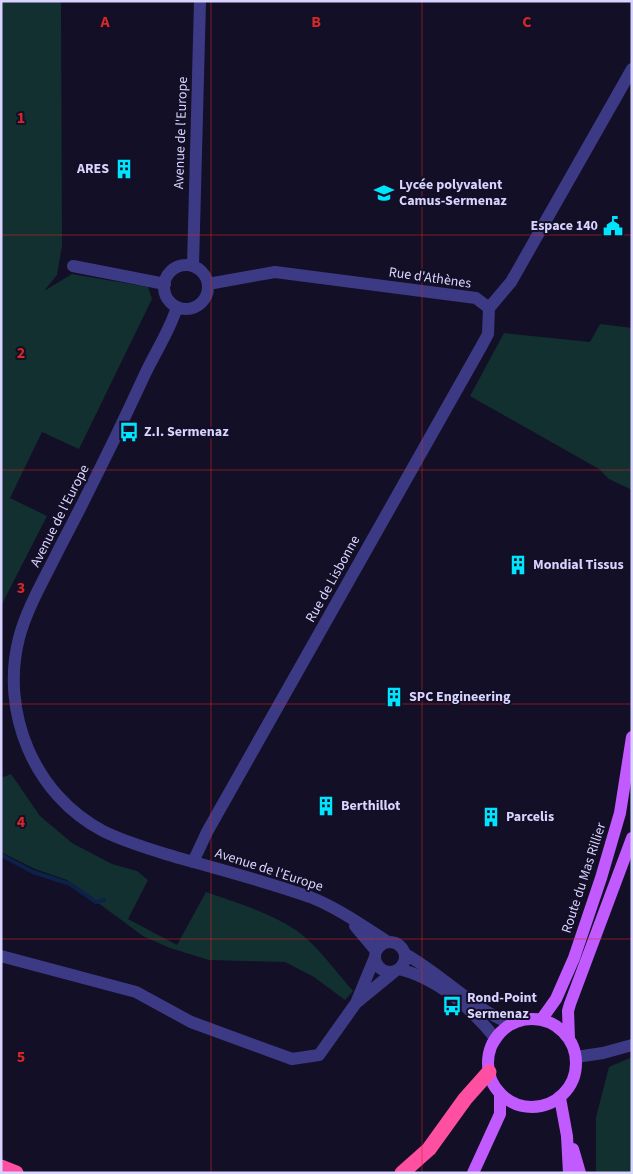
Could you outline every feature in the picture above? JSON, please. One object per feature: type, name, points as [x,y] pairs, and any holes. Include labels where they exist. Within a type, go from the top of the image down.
[{"type":"highway","points":[[402,1173],[430,1149],[465,1099],[489,1072]]},
{"type":"highway","points":[[1,1168],[16,1173]]},
{"type":"main road","name":"Route du Mas Rillier","points":[[541,1020],[556,999],[574,958],[601,878],[620,813],[632,737]]},
{"type":"main road","points":[[569,1039],[570,1004],[632,838]]},
{"type":"main road","points":[[526,1020],[541,1020],[562,1030],[569,1039],[576,1057],[573,1080],[560,1098],[549,1105],[536,1108],[523,1107],[511,1102],[500,1094],[493,1084],[489,1072],[489,1055],[496,1039],[512,1024],[526,1020]]},
{"type":"main road","points":[[473,1173],[500,1114],[500,1094]]},
{"type":"main road","points":[[560,1098],[567,1136],[570,1173]]},
{"type":"main road","points":[[567,1136],[580,1173]]},
{"type":"street","name":"Avenue de l'Europe","points":[[193,266],[200,1]]},
{"type":"street","points":[[489,308],[512,282],[632,69]]},
{"type":"street","points":[[73,266],[165,284]]},
{"type":"street","points":[[185,266],[193,266],[203,273],[208,284],[205,299],[200,305],[184,309],[177,307],[167,298],[165,284],[172,271],[185,266]]},
{"type":"street","name":"Rue d'Athènes","points":[[208,284],[275,272],[476,298],[489,308]]},
{"type":"street","name":"Avenue de l'Europe","points":[[177,307],[104,461],[33,602],[19,637],[14,666],[15,711],[23,741],[38,770],[62,801],[100,830],[123,840],[310,898],[334,909],[388,942]]},
{"type":"street","name":"Rue de Lisbonne","points":[[193,862],[207,832],[488,334],[489,308]]},
{"type":"street","name":"Avenue de l'Europe","points":[[334,909],[351,922],[376,954]]},
{"type":"street","points":[[1,956],[136,992],[190,1022],[292,1059],[319,1055],[356,1003],[379,946],[388,942],[397,944],[405,954],[423,964],[496,1018],[512,1024]]},
{"type":"street","points":[[376,954],[377,965],[383,970],[397,970],[418,974],[437,985],[456,999],[496,1039]]},
{"type":"street","points":[[356,1003],[397,970],[404,962],[405,954]]},
{"type":"street","points":[[576,1057],[603,1053],[632,1045]]},
{"type":"green space","points":[[1,1],[61,1],[62,246],[57,275],[44,291],[72,274],[148,287],[152,299],[79,449],[42,432],[10,498],[47,516],[1,606]]},
{"type":"green space","points":[[600,324],[632,328],[632,490],[609,479],[599,469],[470,396],[504,333],[590,342]]},
{"type":"green space","points":[[11,774],[40,816],[72,843],[112,864],[137,871],[148,880],[128,919],[177,945],[206,892],[255,910],[291,927],[315,947],[353,991],[345,1000],[314,977],[285,962],[209,960],[170,948],[143,936],[67,880],[35,869],[1,852],[1,778]]},
{"type":"green space","points":[[632,1057],[632,1173],[596,1173],[596,1117],[609,1067]]},
{"type":"waterway","points":[[1,855],[33,872],[70,884],[96,902],[104,900]]},
{"type":"place","name":"ARES","points":[[124,169]]},
{"type":"place","name":"Lycée polyvalent Camus-Sermenaz","points":[[384,193]]},
{"type":"place","name":"Espace 140","points":[[613,226]]},
{"type":"place","name":"Z.I. Sermenaz","points":[[129,432]]},
{"type":"place","name":"Mondial Tissus","points":[[518,565]]},
{"type":"place","name":"SPC Engineering","points":[[394,697]]},
{"type":"place","name":"Berthillot","points":[[326,806]]},
{"type":"place","name":"Parcelis","points":[[491,817]]},
{"type":"place","name":"Rond-Point Sermenaz","points":[[452,1006]]}]
